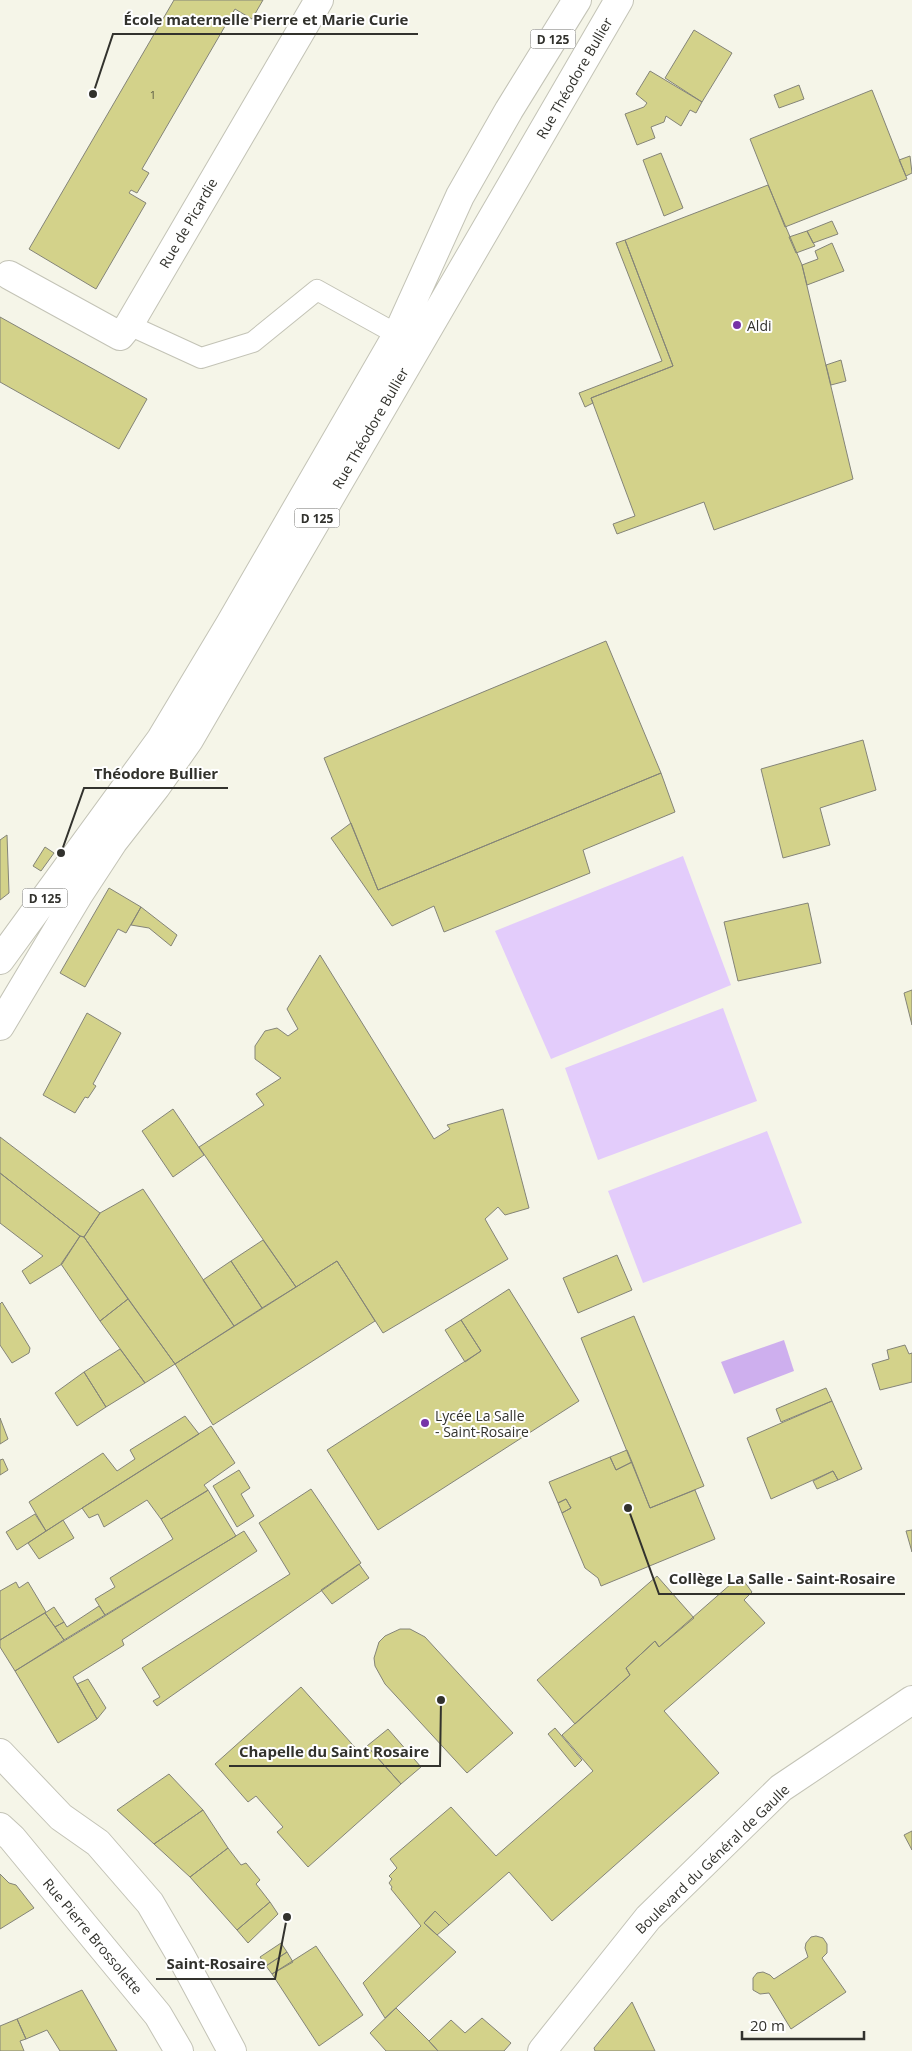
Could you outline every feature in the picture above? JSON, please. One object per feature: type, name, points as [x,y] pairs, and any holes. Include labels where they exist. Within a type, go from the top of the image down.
[{"type":"main road","name":"Rue de Picardie","points":[[129,325],[319,0]]},
{"type":"main road","name":"Rue Théodore Bullier","points":[[0,1026],[113,842],[156,787],[189,740],[407,340],[460,196],[509,110],[577,0]]},
{"type":"main road","name":"Rue Théodore Bullier","points":[[0,960],[161,739],[230,624],[619,0]]},
{"type":"main road","points":[[9,275],[120,336],[129,325]]},
{"type":"main road","name":"Boulevard du Général de Gaulle","points":[[549,2047],[648,1918],[782,1788],[912,1700]]},
{"type":"main road","points":[[0,1753],[62,1817],[98,1843],[150,1903],[232,2051]]},
{"type":"main road","name":"Rue Pierre Brossolette","points":[[0,1827],[12,1838],[158,2015],[179,2051]]},
{"type":"lane","points":[[129,325],[201,358],[253,342],[317,290],[407,340]]},
{"type":"shaded area","points":[[683,856],[731,985],[551,1059],[495,931]]},
{"type":"shaded area","points":[[723,1008],[757,1101],[598,1160],[565,1068]]},
{"type":"shaded area","points":[[767,1131],[802,1223],[643,1283],[608,1191]]},
{"type":"shaded area","points":[[784,1340],[794,1371],[734,1394],[721,1362]]},
{"type":"building","points":[[174,0],[263,0],[252,19],[235,9],[142,169],[149,173],[137,193],[131,190],[129,193],[146,203],[96,289],[29,249]]},
{"type":"building","points":[[694,30],[732,53],[702,102],[665,78]]},
{"type":"building","points":[[650,71],[702,102],[696,113],[690,110],[681,126],[666,116],[664,122],[651,127],[655,138],[637,145],[625,114],[644,107],[647,103],[636,94]]},
{"type":"building","points":[[799,85],[804,99],[779,108],[774,95]]},
{"type":"building","points":[[872,90],[907,179],[785,227],[750,139]]},
{"type":"building","points":[[661,153],[683,208],[664,216],[643,160]]},
{"type":"building","points":[[910,156],[912,173],[906,176],[899,160]]},
{"type":"building","name":"Aldi","points":[[768,185],[802,265],[853,479],[714,530],[704,502],[617,534],[613,524],[635,516],[591,398],[673,366],[625,240]]},
{"type":"building","points":[[832,221],[838,234],[813,243],[807,231]]},
{"type":"building","points":[[807,231],[815,246],[796,253],[789,237]]},
{"type":"building","points":[[625,240],[673,366],[591,398],[593,403],[585,407],[579,393],[662,361],[616,243]]},
{"type":"building","points":[[832,243],[844,271],[807,285],[802,265],[818,259],[815,251]]},
{"type":"building","points":[[0,317],[147,399],[119,449],[0,382]]},
{"type":"building","points":[[841,360],[846,381],[831,385],[826,365]]},
{"type":"building","points":[[606,641],[661,773],[378,890],[324,758]]},
{"type":"building","points":[[863,740],[876,790],[820,808],[830,845],[783,858],[761,769]]},
{"type":"building","points":[[661,773],[675,812],[583,850],[590,873],[444,932],[434,906],[392,926],[331,838],[351,823],[378,890]]},
{"type":"building","points":[[7,835],[9,893],[0,900],[0,840]]},
{"type":"building","points":[[45,847],[54,853],[41,871],[33,866]]},
{"type":"building","points":[[109,888],[141,907],[126,933],[118,929],[85,987],[60,973]]},
{"type":"building","points":[[808,903],[821,963],[738,981],[724,922]]},
{"type":"building","points":[[141,907],[177,935],[171,946],[149,928],[131,925]]},
{"type":"building","points":[[320,955],[434,1139],[450,1129],[447,1125],[503,1109],[529,1208],[505,1215],[498,1207],[485,1219],[508,1259],[383,1333],[337,1261],[296,1287],[199,1147],[264,1105],[256,1094],[281,1078],[255,1059],[255,1046],[265,1031],[277,1028],[288,1036],[298,1029],[287,1009]]},
{"type":"building","points":[[912,990],[912,1025],[904,993]]},
{"type":"building","points":[[87,1013],[121,1033],[93,1084],[96,1086],[88,1098],[85,1097],[75,1113],[43,1095]]},
{"type":"building","points":[[173,1109],[204,1155],[173,1177],[142,1131]]},
{"type":"building","points":[[0,1137],[100,1213],[84,1237],[80,1236],[0,1173]]},
{"type":"building","points":[[0,1173],[80,1236],[62,1264],[30,1284],[22,1271],[43,1256],[0,1223]]},
{"type":"building","points":[[143,1189],[234,1326],[175,1364],[84,1237],[100,1213]]},
{"type":"building","points":[[80,1236],[84,1237],[128,1299],[100,1321],[61,1264]]},
{"type":"building","points":[[263,1240],[296,1287],[262,1308],[231,1261]]},
{"type":"building","points":[[617,1255],[632,1290],[578,1313],[563,1278]]},
{"type":"building","points":[[231,1261],[262,1308],[234,1326],[203,1280]]},
{"type":"building","points":[[337,1261],[375,1321],[213,1425],[175,1364]]},
{"type":"building","points":[[509,1289],[579,1401],[378,1530],[327,1450],[481,1351],[461,1320]]},
{"type":"building","points":[[128,1299],[175,1364],[145,1383],[100,1321]]},
{"type":"building","points":[[2,1302],[30,1348],[29,1353],[12,1363],[0,1345],[0,1304]]},
{"type":"building","points":[[634,1316],[704,1486],[650,1508],[581,1338]]},
{"type":"building","points":[[461,1320],[481,1351],[465,1362],[445,1330]]},
{"type":"building","points":[[905,1345],[909,1354],[912,1353],[912,1382],[880,1390],[872,1364],[889,1359],[887,1350]]},
{"type":"building","points":[[120,1349],[145,1383],[106,1407],[84,1372]]},
{"type":"building","points":[[84,1372],[106,1407],[77,1426],[55,1393]]},
{"type":"building","points":[[826,1388],[832,1401],[781,1422],[776,1409]]},
{"type":"building","points":[[832,1401],[862,1469],[838,1480],[833,1471],[771,1499],[747,1438]]},
{"type":"building","points":[[185,1416],[199,1434],[46,1531],[29,1502],[103,1453],[117,1471],[135,1459],[130,1450]]},
{"type":"building","points":[[0,1418],[8,1439],[0,1444]]},
{"type":"building","points":[[211,1426],[235,1463],[204,1485],[207,1491],[161,1519],[147,1500],[104,1527],[98,1514],[89,1518],[82,1508]]},
{"type":"building","points":[[627,1450],[632,1462],[616,1470],[610,1457]]},
{"type":"building","points":[[610,1457],[616,1470],[632,1462],[650,1508],[695,1490],[715,1539],[601,1586],[598,1578],[585,1568],[562,1513],[571,1508],[566,1499],[558,1503],[549,1482]]},
{"type":"building","points":[[3,1459],[8,1470],[0,1475],[0,1460]]},
{"type":"building","points":[[239,1470],[250,1488],[241,1494],[254,1516],[237,1527],[213,1486]]},
{"type":"building","points":[[833,1471],[838,1480],[817,1489],[813,1481]]},
{"type":"building","points":[[311,1489],[361,1563],[157,1706],[153,1701],[160,1697],[142,1668],[290,1574],[259,1523]]},
{"type":"building","points":[[208,1490],[236,1536],[105,1615],[95,1599],[115,1587],[110,1578],[173,1539],[161,1519]]},
{"type":"building","points":[[566,1499],[571,1508],[562,1513],[558,1503]]},
{"type":"building","points":[[35,1514],[46,1531],[17,1550],[6,1532]]},
{"type":"building","points":[[63,1520],[74,1538],[39,1559],[28,1543]]},
{"type":"building","points":[[912,1530],[912,1552],[906,1531]]},
{"type":"building","points":[[244,1531],[257,1551],[122,1640],[124,1645],[73,1677],[97,1719],[58,1743],[15,1671]]},
{"type":"building","points":[[359,1564],[369,1578],[332,1604],[321,1590]]},
{"type":"building","points":[[657,1576],[694,1618],[659,1647],[655,1641],[626,1668],[630,1675],[575,1724],[537,1680]]},
{"type":"building","points":[[740,1576],[752,1592],[744,1600],[765,1623],[664,1711],[719,1773],[552,1921],[509,1872],[449,1925],[435,1911],[424,1923],[456,1952],[385,2018],[363,1983],[421,1926],[391,1889],[392,1887],[389,1883],[392,1879],[389,1876],[397,1868],[390,1859],[451,1807],[496,1856],[593,1771],[562,1735],[630,1675],[626,1668],[655,1641],[659,1647]]},
{"type":"building","points":[[16,1582],[19,1588],[28,1582],[46,1612],[0,1640],[0,1591]]},
{"type":"building","points":[[99,1606],[105,1615],[64,1640],[55,1627],[64,1622],[67,1627]]},
{"type":"building","points":[[54,1607],[64,1622],[55,1627],[45,1613]]},
{"type":"building","points":[[45,1613],[64,1640],[15,1671],[0,1647],[0,1640]]},
{"type":"building","points":[[400,1629],[410,1629],[425,1637],[513,1733],[467,1773],[385,1684],[375,1666],[374,1658],[379,1642],[385,1636]]},
{"type":"building","points":[[88,1679],[106,1708],[97,1719],[77,1684]]},
{"type":"building","points":[[301,1687],[360,1753],[367,1746],[401,1784],[308,1867],[277,1832],[283,1827],[256,1796],[248,1802],[215,1764]]},
{"type":"building","points":[[555,1728],[582,1760],[575,1767],[548,1734]]},
{"type":"building","points":[[388,1729],[421,1767],[401,1784],[367,1746]]},
{"type":"building","points":[[169,1774],[203,1810],[154,1844],[117,1810]]},
{"type":"building","points":[[203,1810],[228,1848],[190,1877],[154,1844]]},
{"type":"building","points":[[912,1831],[912,1850],[904,1835]]},
{"type":"building","points":[[228,1848],[241,1865],[246,1863],[260,1880],[256,1884],[270,1902],[237,1930],[190,1877]]},
{"type":"building","points":[[0,1874],[9,1883],[16,1885],[34,1908],[0,1929]]},
{"type":"building","points":[[270,1902],[278,1914],[248,1943],[237,1930]]},
{"type":"building","points":[[435,1911],[449,1925],[437,1935],[424,1923]]},
{"type":"building","points":[[811,1937],[823,1938],[827,1944],[827,1953],[822,1958],[846,1992],[791,2029],[769,1993],[760,1994],[753,1990],[753,1978],[757,1973],[763,1972],[774,1979],[808,1957],[805,1948],[806,1943]]},
{"type":"building","points":[[281,1943],[287,1952],[266,1966],[260,1957]]},
{"type":"building","points":[[316,1946],[363,2015],[319,2046],[272,1974]]},
{"type":"building","points":[[287,1952],[293,1962],[272,1974],[266,1966]]},
{"type":"building","points":[[82,1990],[117,2051],[60,2051],[47,2030],[26,2039],[17,2019]]},
{"type":"building","points":[[632,2002],[655,2051],[595,2051],[594,2048]]},
{"type":"building","points":[[396,2008],[438,2051],[386,2051],[370,2033]]},
{"type":"building","points":[[482,2018],[511,2043],[504,2051],[438,2051],[429,2041],[451,2020],[465,2033]]},
{"type":"building","points":[[17,2019],[26,2039],[20,2041],[24,2051],[0,2051],[0,2026]]},
{"type":"place","name":"École maternelle Pierre et Marie Curie","points":[[93,94]]},
{"type":"place","name":"Aldi","points":[[737,325]]},
{"type":"place","name":"Théodore Bullier","points":[[61,853]]},
{"type":"place","name":"Lycée La Salle - Saint-Rosaire","points":[[425,1423]]},
{"type":"place","name":"Collège La Salle - Saint-Rosaire","points":[[628,1508]]},
{"type":"place","name":"Chapelle du Saint Rosaire","points":[[441,1700]]},
{"type":"place","name":"Saint-Rosaire","points":[[287,1917]]}]
